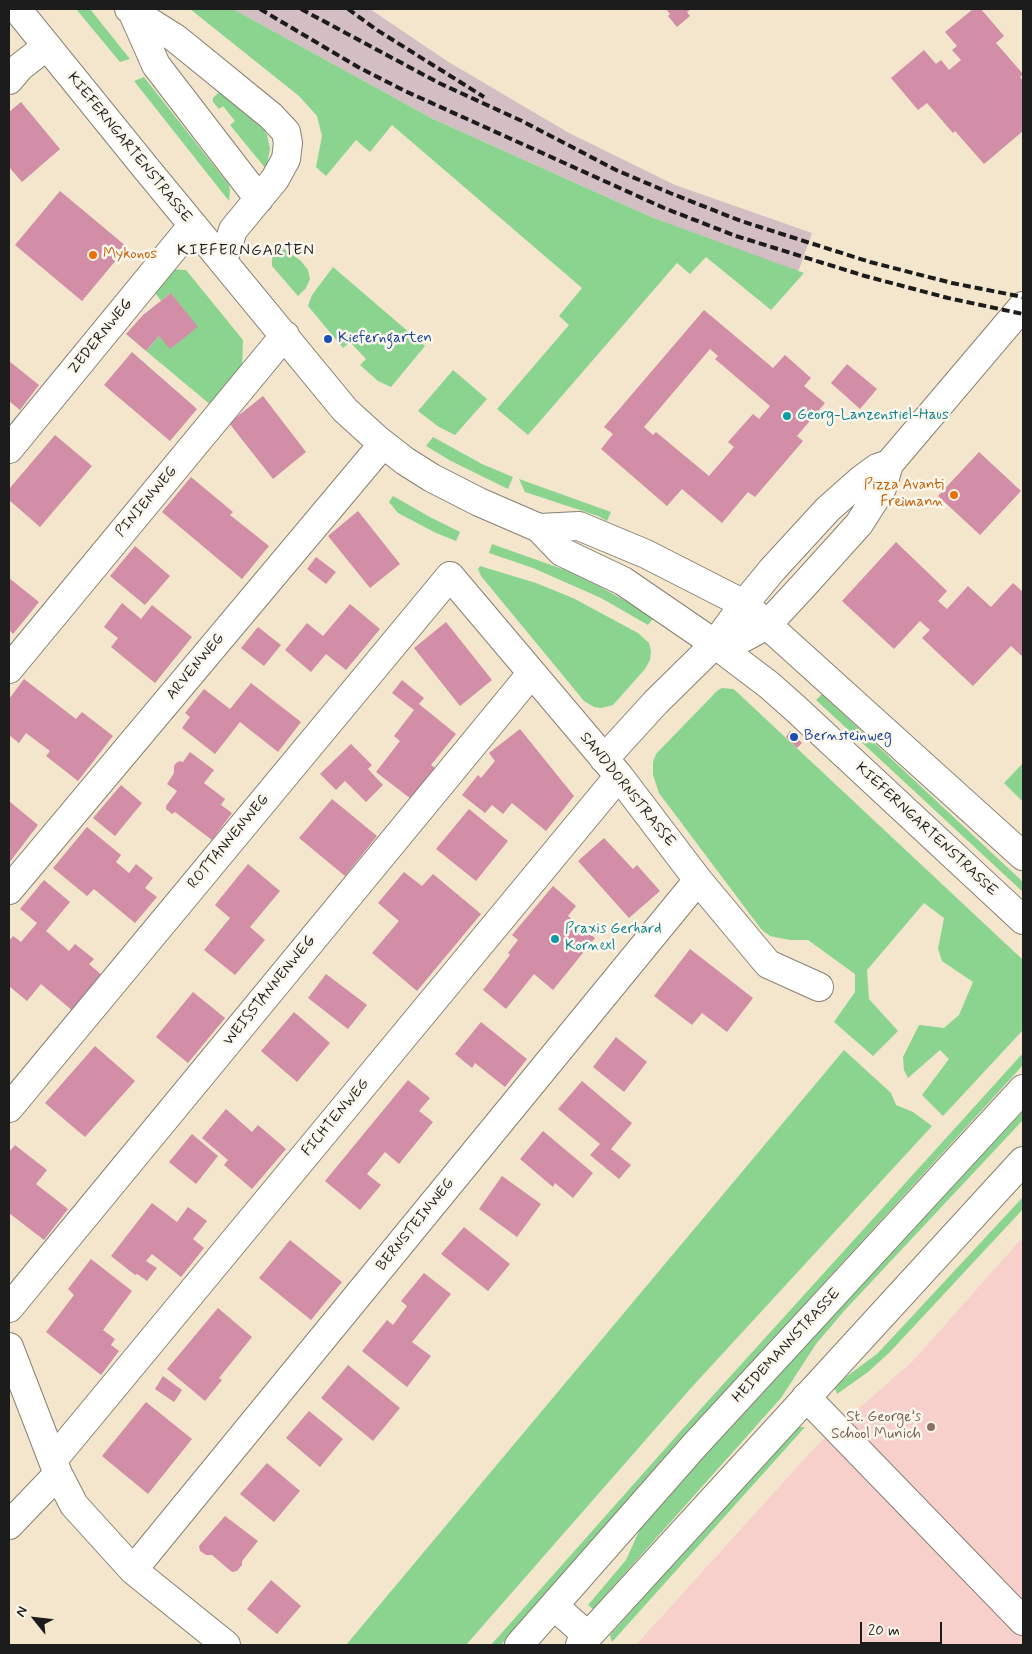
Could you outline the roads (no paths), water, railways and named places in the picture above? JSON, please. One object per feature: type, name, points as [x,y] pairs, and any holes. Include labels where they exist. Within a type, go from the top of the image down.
[{"type":"street","name":"KIEFERNGARTENSTRASSE","points":[[17,9],[192,226],[285,335],[345,410],[405,462],[479,502],[539,528],[562,552],[624,581],[715,644],[795,708],[1023,920]]},
{"type":"street","points":[[131,10],[156,65],[260,199]]},
{"type":"street","points":[[131,10],[175,38],[271,116],[286,132],[288,143],[286,159],[275,179],[234,230],[223,261]]},
{"type":"street","points":[[9,80],[20,67],[47,46]]},
{"type":"street","name":"ZEDERNWEG","points":[[9,449],[192,226]]},
{"type":"street","points":[[715,644],[743,638],[767,625],[859,524],[882,488],[889,464],[1023,306]]},
{"type":"street","name":"PINIENWEG","points":[[9,669],[285,335]]},
{"type":"street","name":"ARVENWEG","points":[[9,890],[383,444]]},
{"type":"street","name":"FICHTENWEG","points":[[9,1525],[611,768],[656,702],[715,644],[772,570],[828,508],[876,468],[889,464]]},
{"type":"street","name":"KIEFERNGARTENSTRASSE","points":[[539,528],[579,526],[646,554],[744,604],[1023,856]]},
{"type":"street","name":"SANDDORNSTRASSE","points":[[450,576],[611,768],[698,880],[768,964],[819,987]]},
{"type":"street","name":"ROTTANNENWEG","points":[[9,1108],[450,576]]},
{"type":"street","name":"WEISSTANNENWEG","points":[[9,1308],[531,674]]},
{"type":"street","name":"BERNSTEINWEG","points":[[133,1570],[698,880]]},
{"type":"street","name":"HEIDEMANNSTRASSE","points":[[519,1645],[700,1439],[1023,1090]]},
{"type":"street","points":[[554,1606],[588,1642],[806,1397],[1023,1161]]},
{"type":"street","points":[[9,1347],[55,1467],[74,1505],[133,1570],[226,1645]]},
{"type":"street","points":[[806,1397],[1023,1621]]},
{"type":"railway","points":[[260,9],[358,67],[405,91],[664,208],[736,236],[865,276],[948,298],[1023,314]]},
{"type":"railway","points":[[301,9],[439,83],[522,121],[616,170],[670,193],[741,221],[870,262],[952,283],[1023,297]]},
{"type":"railway","points":[[348,9],[377,30],[484,97]]},
{"type":"place","name":"Mykonos","points":[[93,255]]},
{"type":"place","name":"Kieferngarten","points":[[328,339]]},
{"type":"place","name":"Georg-Lanzenstiel-Haus","points":[[787,416]]},
{"type":"place","name":"Pizza Avanti Freimann","points":[[954,495]]},
{"type":"place","name":"Bernsteinweg","points":[[794,737]]},
{"type":"place","name":"Praxis Gerhard Kornexl","points":[[555,939]]},
{"type":"place","name":"St. George’s School Munich","points":[[931,1427]]},
{"type":"district","name":"KIEFERNGARTEN","points":[[246,252]]}]
